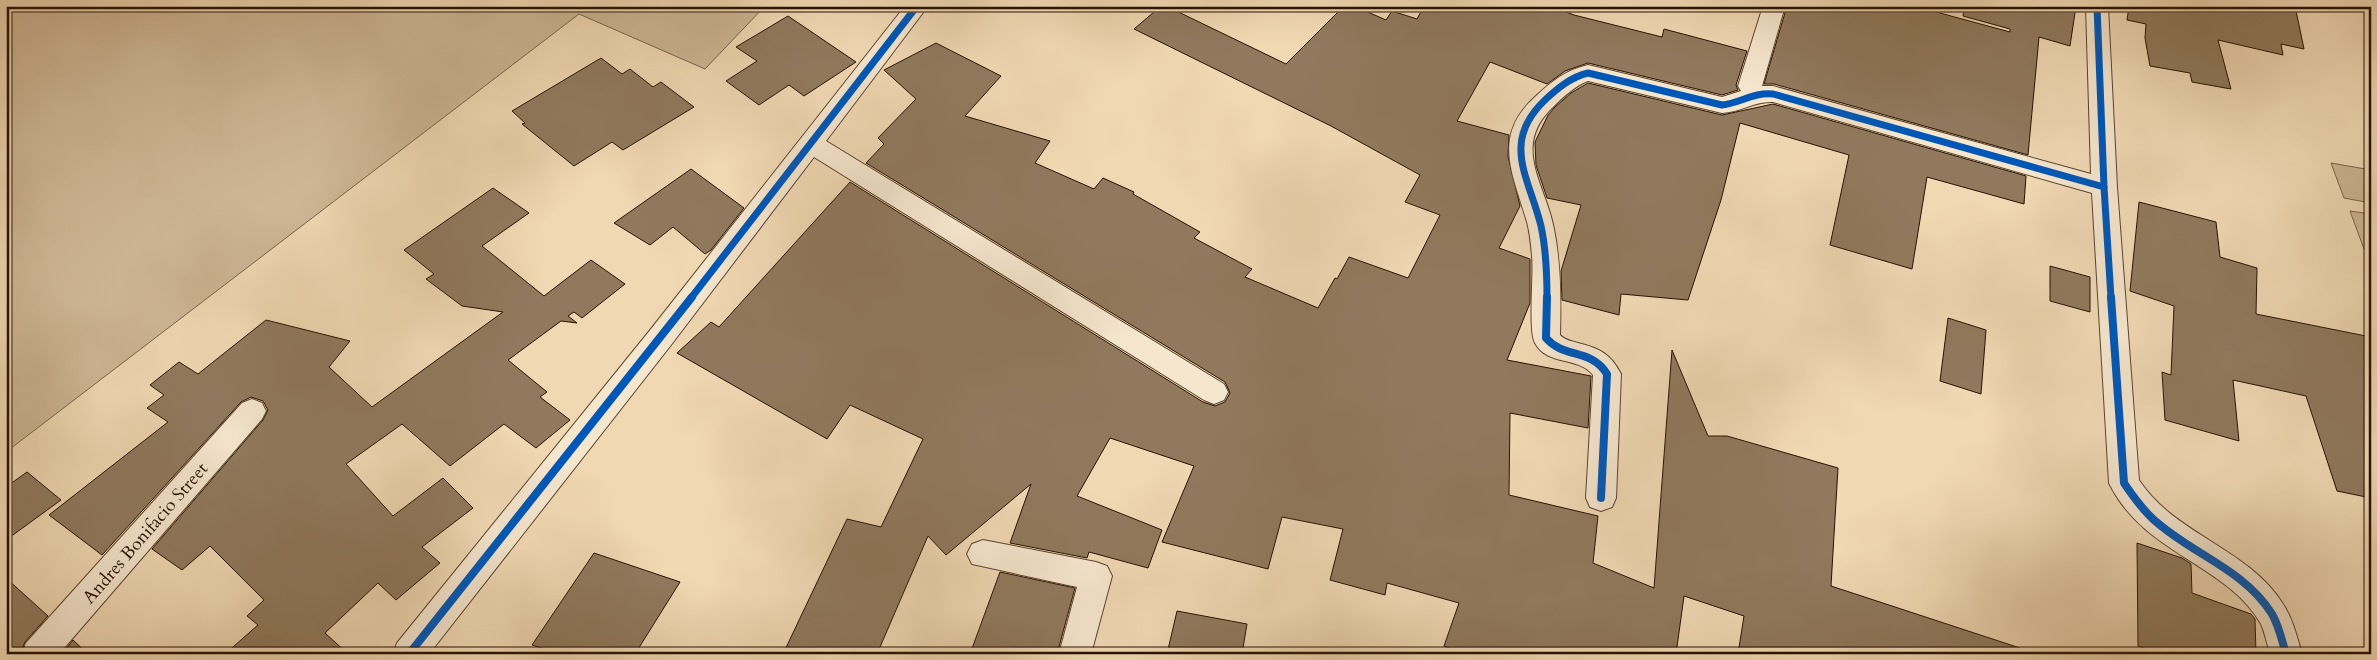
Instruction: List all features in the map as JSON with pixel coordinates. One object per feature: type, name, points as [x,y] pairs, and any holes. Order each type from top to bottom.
[{"type":"street","points":[[409,654],[661,337],[917,6]]},
{"type":"street","points":[[1754,93],[1750,86],[1774,6]]},
{"type":"street","points":[[2097,6],[2104,187],[2124,483],[2130,494],[2151,517],[2251,588],[2272,614],[2286,654]]},
{"type":"street","points":[[1601,498],[1607,374],[1603,365],[1596,358],[1555,347],[1546,338],[1548,270],[1542,229],[1521,171],[1519,152],[1521,136],[1527,120],[1537,106],[1567,82],[1582,74],[1594,73],[1722,105],[1734,103],[1754,93],[1773,94],[2104,187]]},
{"type":"street","points":[[810,142],[1214,392]]},
{"type":"street","name":"Andres Bonifacio Street","points":[[38,654],[252,411]]},
{"type":"street","points":[[983,554],[1096,576],[1075,654]]},
{"type":"shaded area","points":[[6,6],[765,6],[705,69],[579,14],[6,452]]},
{"type":"shaded area","points":[[2331,163],[2371,170],[2371,203],[2344,198]]},
{"type":"shaded area","points":[[2350,211],[2371,214],[2371,250],[2364,249]]},
{"type":"building","points":[[1161,6],[1166,6],[1286,64],[1344,6],[1354,6],[1386,20],[1392,11],[1417,19],[1424,6],[1551,6],[1574,15],[1662,37],[1664,29],[1747,51],[1736,85],[1738,90],[1722,95],[1588,63],[1565,71],[1547,84],[1490,62],[1457,121],[1509,135],[1508,156],[1520,206],[1499,248],[1530,259],[1530,303],[1507,360],[1591,376],[1588,428],[1510,413],[1509,495],[1598,516],[1593,563],[1654,588],[1672,350],[1708,436],[1727,436],[1838,468],[1831,586],[2020,648],[2019,654],[1738,654],[1744,616],[1684,596],[1676,654],[1465,654],[1444,646],[1459,603],[1387,583],[1385,595],[1330,580],[1343,529],[1282,517],[1268,569],[1162,542],[1194,466],[1110,438],[1077,496],[1162,530],[1148,568],[1089,552],[1087,558],[1010,543],[1031,484],[946,555],[928,536],[877,654],[783,654],[847,519],[881,527],[923,439],[850,405],[827,439],[677,353],[711,322],[719,327],[850,182],[1203,402],[1215,406],[1225,402],[1230,393],[1225,382],[866,163],[884,144],[878,138],[916,99],[884,70],[936,43],[1001,76],[965,116],[1050,141],[1035,163],[1094,189],[1103,178],[1134,192],[1133,194],[1200,232],[1194,238],[1252,269],[1245,277],[1318,308],[1349,257],[1408,278],[1440,215],[1405,202],[1420,175],[1331,126],[1134,29]]},
{"type":"building","points":[[1787,6],[1914,6],[2010,32],[2010,29],[1963,16],[1964,6],[2076,6],[2070,46],[2039,37],[2028,155],[1774,84],[1764,84]]},
{"type":"building","points":[[2129,6],[2295,6],[2304,49],[2281,44],[2283,55],[2218,40],[2231,89],[2192,82],[2190,73],[2150,66],[2145,38],[2146,24],[2127,20]]},
{"type":"building","points":[[788,16],[856,62],[804,96],[789,85],[759,105],[726,81],[757,61],[736,47]]},
{"type":"building","points":[[601,58],[622,74],[630,69],[653,87],[661,82],[694,107],[623,150],[612,142],[574,166],[522,124],[525,123],[512,111]]},
{"type":"building","points":[[1588,83],[1722,115],[1773,104],[2026,176],[2024,204],[1927,177],[1912,269],[1830,245],[1849,155],[1740,123],[1721,200],[1688,300],[1621,294],[1619,315],[1562,300],[1561,271],[1581,205],[1547,198],[1536,165],[1535,142],[1548,115],[1555,107],[1571,93]]},
{"type":"building","points":[[691,169],[744,208],[711,250],[705,254],[673,227],[650,245],[614,223]]},
{"type":"building","points":[[493,188],[529,213],[482,246],[544,296],[591,260],[625,284],[582,318],[574,312],[568,316],[577,323],[561,321],[508,360],[547,392],[540,397],[570,420],[536,448],[504,424],[450,466],[402,424],[346,464],[393,516],[443,478],[473,508],[422,547],[440,563],[396,600],[378,583],[325,633],[348,654],[225,654],[258,625],[247,616],[264,600],[210,546],[182,570],[152,549],[263,420],[268,410],[263,401],[251,397],[241,402],[102,555],[49,515],[168,422],[147,408],[164,395],[150,385],[179,362],[198,374],[266,320],[350,341],[329,367],[372,407],[503,312],[462,306],[426,279],[434,274],[404,250]]},
{"type":"building","points":[[2139,202],[2216,222],[2220,257],[2257,268],[2256,314],[2371,337],[2371,498],[2337,491],[2306,396],[2233,380],[2239,441],[2165,420],[2162,372],[2171,375],[2174,306],[2130,291]]},
{"type":"building","points":[[2050,266],[2090,277],[2090,312],[2050,301]]},
{"type":"building","points":[[1948,318],[1986,330],[1981,394],[1940,381]]},
{"type":"building","points":[[27,472],[61,500],[6,540],[6,487]]},
{"type":"building","points":[[2137,543],[2182,558],[2191,564],[2192,593],[2251,614],[2255,619],[2256,654],[2159,654],[2138,646]]},
{"type":"building","points":[[594,553],[680,582],[635,654],[559,654],[532,645]]},
{"type":"building","points":[[1000,572],[1075,588],[1057,654],[970,654]]},
{"type":"building","points":[[6,578],[48,616],[25,642],[20,654],[6,654]]},
{"type":"building","points":[[1177,611],[1247,624],[1242,654],[1167,654]]},
{"type":"building","points":[[73,640],[88,654],[62,654]]},
{"type":"cycle path","points":[[409,654],[661,337],[917,6]]},
{"type":"cycle path","points":[[2097,6],[2104,187],[2124,483],[2137,503],[2154,520],[2239,578],[2257,594],[2272,614],[2286,654]]},
{"type":"cycle path","points":[[1601,498],[1607,374],[1594,359],[1559,349],[1546,338],[1547,285],[1544,245],[1541,225],[1527,187],[1521,158],[1520,144],[1528,119],[1551,95],[1571,80],[1588,73],[1594,73],[1722,105],[1735,103],[1757,94],[1773,94],[2104,187]]}]
